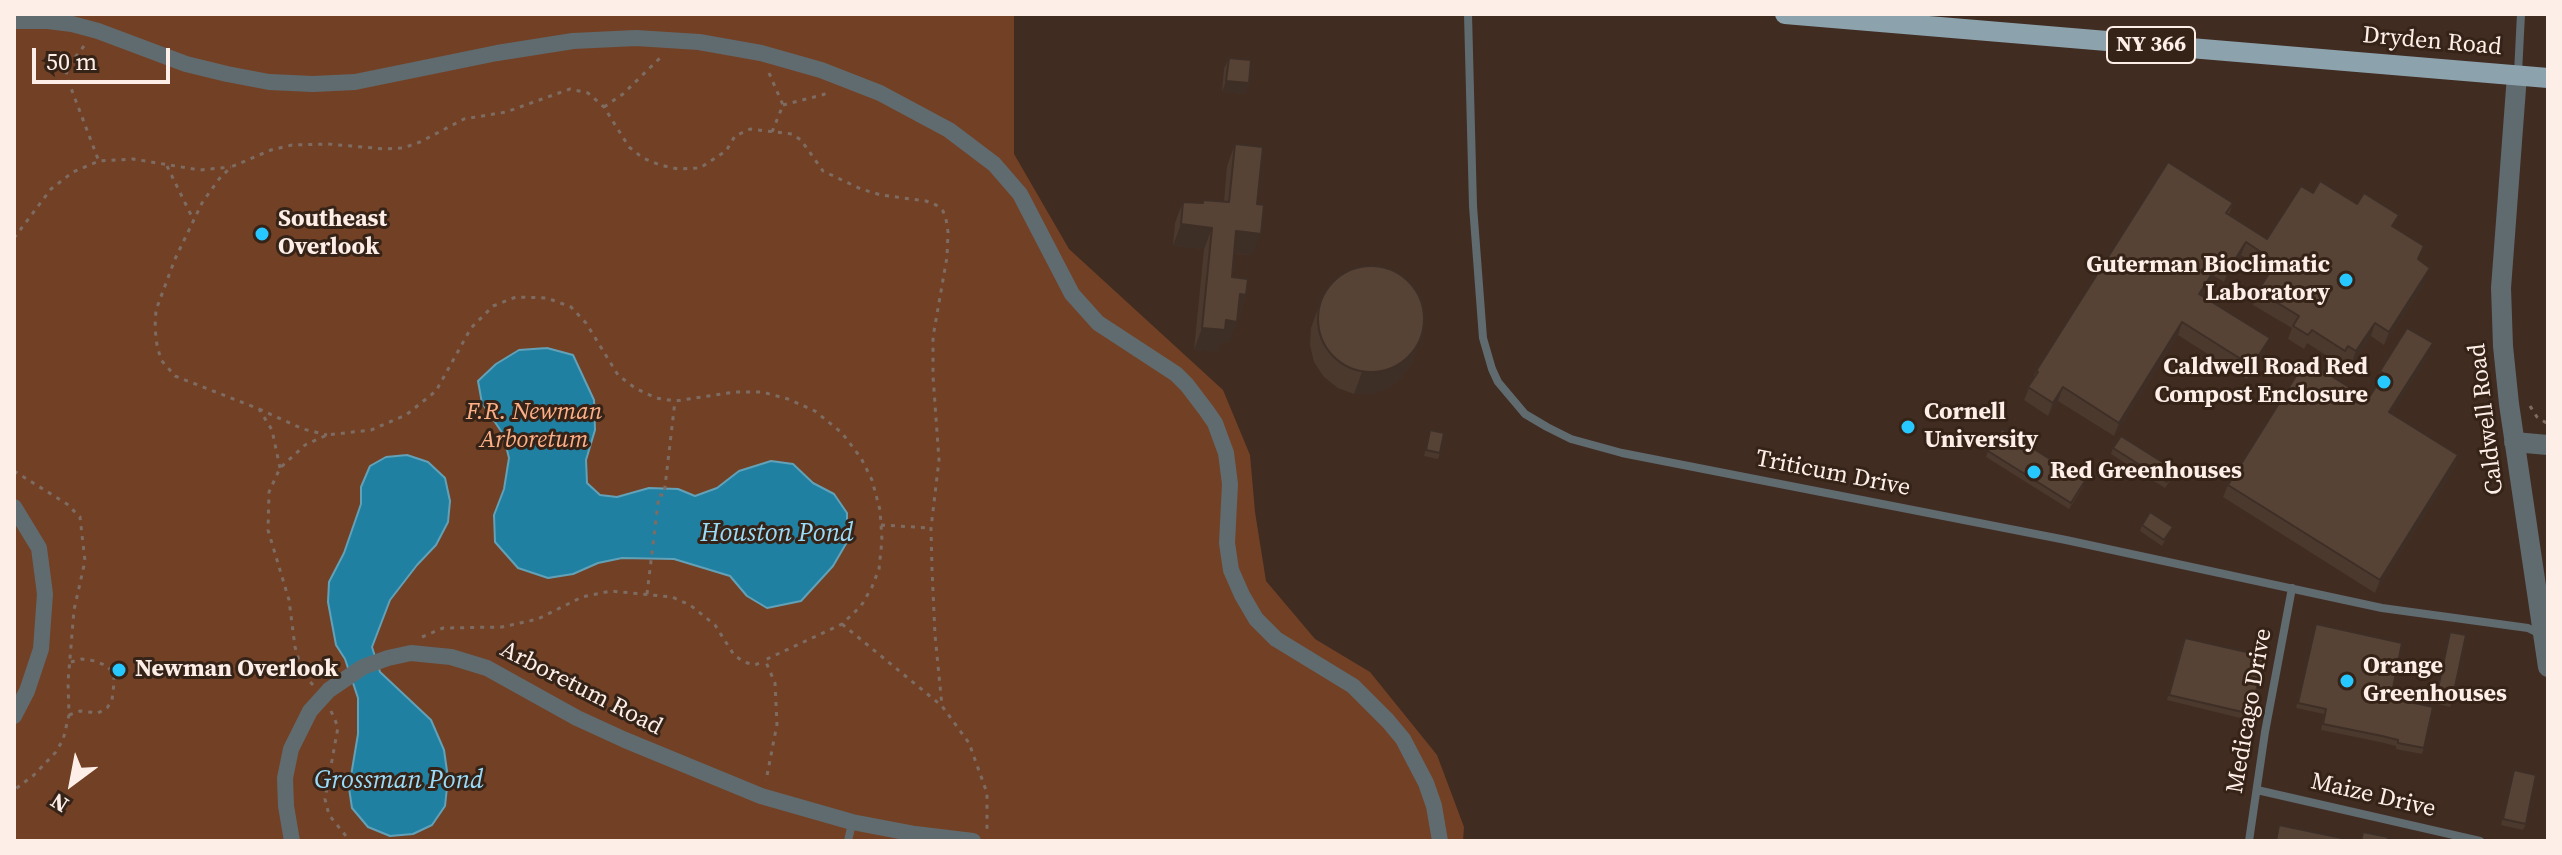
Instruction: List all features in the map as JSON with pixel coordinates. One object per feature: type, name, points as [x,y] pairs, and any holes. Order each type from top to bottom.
[{"type":"main road","name":"Dryden Road","points":[[1785,14],[1907,19],[2548,78]]},
{"type":"street","points":[[14,21],[48,21],[96,30],[186,64],[269,82],[313,84],[355,82],[573,41],[636,38],[699,42],[774,56],[840,77],[880,93],[949,130],[994,164],[1020,194],[1072,294],[1098,323],[1163,365],[1187,385],[1215,423],[1226,453],[1230,484],[1227,543],[1231,570],[1242,595],[1256,619],[1276,639],[1353,686],[1403,739],[1426,783],[1440,841]]},
{"type":"street","name":"Caldwell Road","points":[[2517,75],[2501,288],[2514,442],[2546,637],[2548,667]]},
{"type":"street","points":[[2514,442],[2548,445]]},
{"type":"street","points":[[14,507],[39,548],[45,594],[41,649],[27,691],[14,716]]},
{"type":"street","name":"Arboretum Road","points":[[292,841],[285,792],[291,749],[310,711],[339,682],[363,667],[411,653],[451,657],[487,668],[577,718],[761,796],[852,822],[973,841]]},
{"type":"lane","name":"Triticum Drive","points":[[1468,14],[1473,206],[1483,338],[1498,382],[1525,414],[1571,439],[1622,453],[2066,540],[2382,608],[2528,628],[2546,637]]},
{"type":"lane","points":[[2517,75],[2521,14]]},
{"type":"lane","name":"Medicago Drive","points":[[2249,841],[2265,732],[2292,588]]},
{"type":"lane","name":"Maize Drive","points":[[2257,790],[2480,841]]},
{"type":"lane","points":[[848,841],[852,822]]},
{"type":"path","points":[[96,30],[77,53],[66,75],[99,161]]},
{"type":"path","points":[[604,107],[623,94],[666,52],[668,41]]},
{"type":"path","points":[[772,132],[783,105],[768,72],[774,56]]},
{"type":"path","points":[[783,105],[822,95],[836,88],[840,77]]},
{"type":"path","points":[[14,238],[51,189],[73,172],[99,161],[133,159],[200,170],[231,167],[271,150],[292,145],[403,148],[464,119],[506,112],[570,89],[588,93],[604,107],[629,147],[643,158],[660,165],[678,169],[700,168],[726,151],[735,136],[750,129],[792,134],[801,140],[823,171],[861,189],[936,205],[943,211],[948,232],[947,257],[933,337],[939,460],[931,528],[935,635],[942,706]]},
{"type":"path","points":[[167,166],[193,219]]},
{"type":"path","points":[[231,167],[209,192],[193,219],[163,289],[156,310],[155,328],[161,360],[184,382],[259,409],[303,429],[327,435]]},
{"type":"path","points":[[350,841],[329,815],[325,799],[338,727],[323,697],[303,674],[295,647],[289,600],[268,530],[269,492],[280,468],[305,445],[327,435],[371,430],[406,415],[436,391],[471,328],[493,306],[516,297],[547,298],[571,307],[586,323],[618,375],[656,398],[675,401],[735,392],[762,392],[815,411],[842,433],[861,458],[872,480],[882,540],[879,569],[861,606],[842,624],[755,665],[734,655],[715,625],[690,605],[672,597],[611,591],[582,597],[538,619],[502,627],[443,628],[420,638],[411,653]]},
{"type":"path","points":[[647,594],[659,495],[664,495],[675,401]]},
{"type":"path","points":[[2530,406],[2537,417],[2548,424]]},
{"type":"path","points":[[259,409],[272,430],[280,468]]},
{"type":"path","points":[[14,471],[67,504],[80,517],[85,561],[74,610],[68,682],[69,715],[63,740],[34,775],[14,790]]},
{"type":"path","points":[[881,525],[931,528]]},
{"type":"path","points":[[842,624],[942,706],[969,743],[987,793],[988,841]]},
{"type":"path","points":[[69,715],[80,711],[98,713],[107,708],[112,700],[114,683],[114,674],[107,666],[82,659],[71,662]]},
{"type":"path","points":[[761,796],[771,767],[777,724],[775,683],[765,660]]},
{"type":"green space","name":"F.R. Newman Arboretum","points":[[14,14],[1014,14],[1014,154],[1069,249],[1223,390],[1250,455],[1266,581],[1315,639],[1370,672],[1437,755],[1464,827],[1463,841],[14,841]]},
{"type":"water","name":"Houston Pond","points":[[547,348],[573,355],[594,400],[595,430],[586,460],[587,483],[600,495],[617,497],[649,488],[678,489],[695,496],[717,488],[739,471],[771,461],[793,464],[813,483],[834,494],[847,513],[847,542],[833,566],[801,601],[767,608],[747,596],[730,576],[674,559],[622,558],[598,563],[573,574],[548,578],[518,568],[495,542],[494,515],[504,489],[509,458],[503,434],[482,403],[478,381],[496,364],[519,350]]},
{"type":"water","name":"Grossman Pond","points":[[407,455],[428,462],[445,478],[450,501],[448,522],[436,545],[390,600],[372,647],[380,672],[431,720],[444,750],[448,778],[445,806],[432,825],[413,834],[390,836],[368,827],[352,808],[349,788],[358,734],[358,698],[345,659],[336,645],[328,602],[329,582],[344,553],[361,504],[361,487],[370,466],[386,457]]},
{"type":"building","points":[[1229,58],[1251,60],[1249,83],[1226,81]]},
{"type":"building","points":[[1235,144],[1263,147],[1257,204],[1264,205],[1261,234],[1236,231],[1232,277],[1248,279],[1246,295],[1240,294],[1237,322],[1226,320],[1225,330],[1202,328],[1212,228],[1181,224],[1183,202],[1229,202]]},
{"type":"building","points":[[2168,162],[2233,203],[2226,213],[2267,239],[2301,186],[2313,193],[2320,181],[2357,204],[2364,193],[2399,215],[2392,226],[2424,246],[2418,259],[2430,268],[2389,332],[2375,323],[2356,351],[2348,346],[2345,351],[2312,330],[2308,335],[2293,326],[2299,316],[2258,291],[2276,262],[2246,242],[2229,269],[2219,263],[2199,294],[2270,338],[2252,366],[2182,322],[2119,423],[2063,387],[2053,403],[2028,387]]},
{"type":"building","points":[[1371,266],[1391,270],[1408,282],[1420,299],[1424,319],[1420,339],[1408,356],[1391,368],[1371,372],[1351,368],[1334,356],[1322,339],[1318,319],[1322,299],[1334,282],[1351,270]]},
{"type":"building","points":[[2407,328],[2433,343],[2389,412],[2458,455],[2380,580],[2228,485],[2306,360],[2368,399],[2384,374],[2380,371]]},
{"type":"building","name":"Red Greenhouses","points":[[2002,429],[2085,481],[2071,503],[1988,451]]},
{"type":"building","points":[[1430,430],[1444,433],[1440,453],[1426,450]]},
{"type":"building","points":[[2121,436],[2175,470],[2167,482],[2113,448]]},
{"type":"building","points":[[2150,512],[2173,527],[2164,540],[2142,525]]},
{"type":"building","points":[[2316,624],[2402,643],[2391,698],[2433,707],[2424,748],[2323,724],[2326,709],[2298,703]]},
{"type":"building","name":"Orange Greenhouses","points":[[2450,632],[2466,635],[2452,701],[2436,698]]},
{"type":"building","points":[[2185,638],[2264,656],[2251,714],[2169,695]]},
{"type":"building","name":"Orange Greenhouses","points":[[2514,770],[2536,775],[2526,824],[2503,819]]},
{"type":"building","points":[[2279,825],[2356,841],[2276,841]]},
{"type":"building","points":[[2363,832],[2388,837],[2387,841],[2361,841]]},
{"type":"place","name":"Southeast Overlook","points":[[262,234]]},
{"type":"place","name":"Guterman Bioclimatic Laboratory","points":[[2346,280]]},
{"type":"place","name":"Caldwell Road Red Compost Enclosure","points":[[2384,382]]},
{"type":"place","name":"Cornell University","points":[[1908,427]]},
{"type":"place","name":"Red Greenhouses","points":[[2034,472]]},
{"type":"place","name":"Newman Overlook","points":[[119,670]]},
{"type":"place","name":"Orange Greenhouses","points":[[2347,681]]}]
